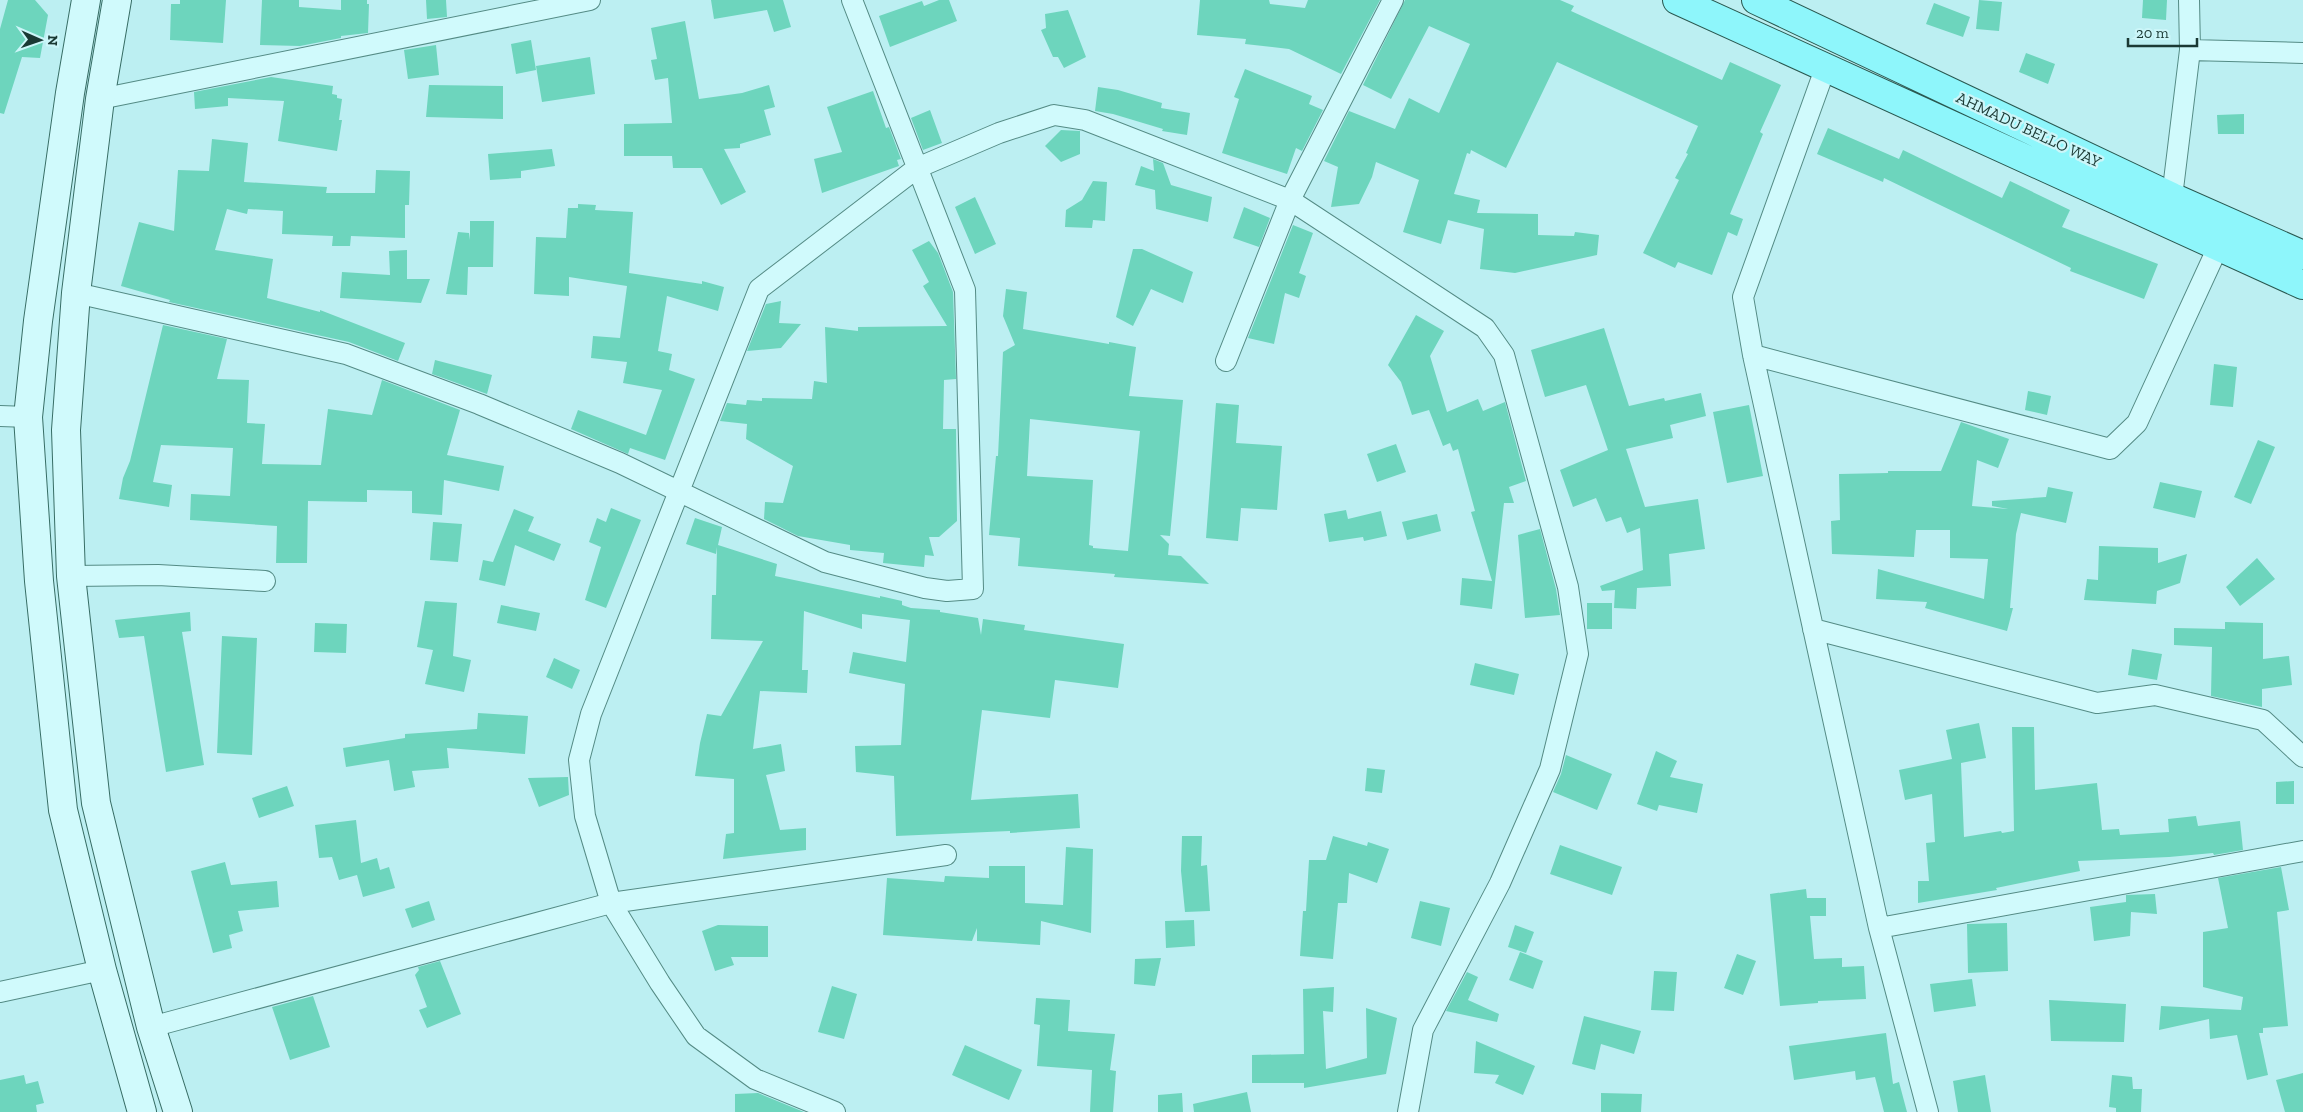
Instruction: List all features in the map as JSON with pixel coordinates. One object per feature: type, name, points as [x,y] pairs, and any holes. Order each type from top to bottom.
[{"type":"main road","points":[[86,0],[70,93],[38,321],[28,417],[39,581],[63,810],[102,970],[142,1112]]},
{"type":"main road","points":[[116,0],[100,99],[76,293],[66,430],[71,576],[96,803],[152,1027],[178,1112]]},
{"type":"main road","points":[[1677,0],[2303,285]]},
{"type":"main road","name":"AHMADU BELLO WAY","points":[[1756,0],[2172,197],[2303,256]]},
{"type":"street","points":[[100,99],[590,0]]},
{"type":"street","points":[[76,293],[346,354],[479,404],[620,463],[825,562],[925,588],[947,591],[973,589],[965,290],[852,0]]},
{"type":"street","points":[[1226,361],[1290,200],[1394,0]]},
{"type":"street","points":[[2172,197],[2190,50],[2189,0]]},
{"type":"street","points":[[2190,50],[2303,53]]},
{"type":"street","points":[[1826,69],[1743,297],[1752,355],[1880,928],[1928,1112]]},
{"type":"street","points":[[835,1112],[755,1079],[696,1036],[660,983],[611,903],[585,816],[579,760],[591,714],[759,289],[916,168],[999,133],[1054,115],[1085,120],[1290,200],[1484,328],[1504,355],[1568,587],[1578,654],[1550,769],[1500,883],[1423,1030],[1408,1112]]},
{"type":"street","points":[[1752,355],[2110,449],[2137,423],[2218,247]]},
{"type":"street","points":[[0,416],[28,417]]},
{"type":"street","points":[[71,576],[158,575],[265,581]]},
{"type":"street","points":[[1813,629],[2097,703],[2155,695],[2264,720],[2303,757]]},
{"type":"street","points":[[1880,928],[2303,851]]},
{"type":"street","points":[[152,1027],[611,903],[946,855]]},
{"type":"street","points":[[0,992],[102,970]]},
{"type":"building","points":[[8,0],[35,0],[48,15],[40,58],[22,57],[4,114],[0,113],[0,29]]},
{"type":"building","points":[[180,0],[226,0],[223,43],[170,40],[171,4],[180,4]]},
{"type":"building","points":[[262,0],[299,0],[299,7],[341,10],[341,0],[367,0],[367,4],[369,4],[368,33],[341,36],[341,38],[300,46],[260,45]]},
{"type":"building","points":[[426,0],[446,0],[447,17],[427,19]]},
{"type":"building","points":[[711,0],[783,0],[791,27],[774,32],[767,10],[714,19]]},
{"type":"building","points":[[939,0],[949,0],[957,21],[890,47],[879,16],[922,1],[924,6]]},
{"type":"building","points":[[1200,0],[1269,0],[1270,4],[1305,8],[1308,0],[1380,0],[1341,74],[1289,49],[1245,44],[1246,39],[1197,35]]},
{"type":"building","points":[[1405,0],[1560,0],[1574,6],[1571,11],[1722,80],[1730,62],[1781,85],[1760,132],[1763,134],[1730,214],[1743,219],[1737,236],[1728,232],[1712,275],[1678,262],[1675,268],[1643,253],[1679,180],[1675,178],[1688,154],[1686,153],[1698,126],[1557,62],[1506,168],[1471,150],[1470,154],[1467,153],[1454,194],[1480,200],[1477,213],[1538,214],[1538,235],[1574,236],[1575,232],[1599,235],[1597,255],[1515,273],[1480,269],[1484,229],[1448,220],[1441,244],[1403,232],[1419,180],[1376,162],[1372,177],[1359,204],[1331,207],[1338,167],[1324,161],[1349,111],[1395,129],[1409,98],[1439,113],[1470,44],[1429,26],[1391,99],[1363,85]]},
{"type":"building","points":[[1979,0],[2002,2],[1999,31],[1976,29]]},
{"type":"building","points":[[2143,0],[2167,0],[2166,20],[2142,18]]},
{"type":"building","points":[[1934,3],[1970,17],[1963,37],[1926,24]]},
{"type":"building","points":[[1068,10],[1086,57],[1064,68],[1058,57],[1053,57],[1041,30],[1046,28],[1045,14]]},
{"type":"building","points":[[685,21],[699,99],[742,93],[769,85],[775,107],[764,110],[771,135],[740,144],[740,148],[724,149],[746,192],[721,205],[702,168],[673,168],[672,156],[624,156],[624,124],[672,123],[668,78],[655,80],[651,60],[657,59],[651,28]]},
{"type":"building","points":[[531,40],[536,70],[516,74],[511,44]]},
{"type":"building","points":[[436,45],[439,75],[408,79],[404,50]]},
{"type":"building","points":[[2026,53],[2055,64],[2048,84],[2019,72]]},
{"type":"building","points":[[590,57],[595,94],[542,102],[536,66]]},
{"type":"building","points":[[1245,69],[1312,96],[1309,104],[1323,110],[1302,151],[1296,148],[1287,174],[1222,153],[1239,99],[1234,97]]},
{"type":"building","points":[[271,77],[333,86],[332,94],[342,99],[339,120],[342,120],[337,151],[278,141],[284,101],[228,98],[228,106],[195,109],[194,92]]},
{"type":"building","points":[[429,85],[503,86],[503,119],[426,117]]},
{"type":"building","points":[[1098,87],[1118,90],[1162,103],[1161,108],[1190,113],[1187,135],[1162,131],[1163,129],[1113,114],[1095,111]]},
{"type":"building","points":[[873,91],[886,128],[889,127],[901,159],[897,160],[899,166],[822,193],[814,159],[842,152],[827,107]]},
{"type":"building","points":[[930,110],[942,143],[923,150],[911,118]]},
{"type":"building","points":[[2244,114],[2244,134],[2218,134],[2217,115]]},
{"type":"building","points":[[1828,128],[1899,159],[1903,150],[2002,198],[2010,181],[2070,210],[2062,227],[2158,264],[2144,299],[2070,271],[2071,268],[1884,178],[1883,182],[1817,154]]},
{"type":"building","points":[[1061,130],[1080,131],[1080,154],[1061,162],[1045,146]]},
{"type":"building","points":[[212,139],[248,143],[244,182],[327,187],[326,193],[375,193],[376,170],[410,171],[409,205],[405,205],[405,238],[351,236],[350,246],[332,246],[333,236],[282,234],[283,211],[248,209],[247,214],[227,209],[215,250],[273,259],[267,298],[320,312],[320,310],[405,343],[398,361],[349,342],[169,302],[170,300],[121,286],[139,222],[174,231],[178,170],[209,171]]},
{"type":"building","points":[[552,149],[555,166],[521,171],[521,178],[490,180],[488,154]]},
{"type":"building","points":[[1153,159],[1163,163],[1171,185],[1212,197],[1208,222],[1156,209],[1155,190],[1135,185],[1141,166],[1154,171]]},
{"type":"building","points":[[1093,181],[1107,182],[1105,221],[1093,220],[1092,228],[1065,227],[1066,210],[1082,200]]},
{"type":"building","points":[[975,197],[996,244],[975,254],[955,207]]},
{"type":"building","points":[[578,204],[596,205],[595,210],[633,212],[629,273],[702,284],[702,281],[724,287],[718,311],[667,296],[658,351],[672,354],[669,370],[695,379],[665,460],[630,448],[628,454],[571,429],[578,410],[646,435],[662,390],[623,383],[627,362],[591,358],[593,336],[620,338],[627,286],[569,277],[569,296],[534,294],[536,237],[566,238],[568,208],[578,208]]},
{"type":"building","points":[[1244,207],[1270,218],[1259,247],[1233,238]]},
{"type":"building","points":[[470,221],[494,221],[493,267],[468,267],[467,295],[446,294],[458,232],[469,233],[470,240]]},
{"type":"building","points":[[1293,225],[1313,233],[1299,273],[1306,276],[1299,298],[1285,293],[1274,344],[1248,338]]},
{"type":"building","points":[[929,241],[938,253],[953,292],[956,379],[944,380],[943,429],[956,429],[957,521],[939,537],[929,537],[934,556],[925,555],[924,567],[883,563],[884,553],[850,550],[850,545],[798,536],[764,519],[765,502],[783,503],[793,466],[746,439],[747,424],[720,421],[727,403],[746,405],[747,400],[762,401],[762,398],[812,399],[814,381],[827,383],[825,327],[858,331],[858,327],[947,326],[923,286],[929,282],[912,250]]},
{"type":"building","points":[[1133,249],[1142,249],[1193,272],[1183,303],[1151,289],[1133,326],[1116,317]]},
{"type":"building","points":[[407,250],[407,279],[430,279],[421,303],[340,298],[342,272],[390,275],[389,251]]},
{"type":"building","points":[[1006,289],[1027,292],[1023,329],[1136,347],[1129,396],[1183,400],[1170,536],[1160,535],[1169,544],[1168,555],[1181,556],[1209,584],[1114,577],[1115,574],[1018,566],[1020,538],[989,535],[996,456],[998,456],[1003,352],[1015,345],[1003,316]],"holes":[[[1030,419],[1140,431],[1128,551],[1093,548],[1093,546],[1089,545],[1093,480],[1027,476]]]},
{"type":"building","points":[[781,301],[779,323],[801,324],[781,348],[747,351],[766,304]]},
{"type":"building","points":[[1416,315],[1444,331],[1430,356],[1447,412],[1478,399],[1483,411],[1505,402],[1526,481],[1509,487],[1514,503],[1504,503],[1492,609],[1460,605],[1462,578],[1492,581],[1471,512],[1475,511],[1458,449],[1453,451],[1450,443],[1443,446],[1429,410],[1412,415],[1401,382],[1388,365]]},
{"type":"building","points":[[163,325],[227,339],[217,379],[249,380],[247,423],[265,424],[262,464],[321,465],[328,409],[372,415],[382,380],[460,410],[447,455],[504,466],[499,491],[444,480],[442,515],[412,513],[412,491],[367,490],[367,502],[308,501],[307,563],[276,563],[277,526],[190,520],[191,494],[230,496],[233,448],[161,445],[153,482],[172,485],[169,507],[119,499]]},
{"type":"building","points":[[1604,328],[1629,406],[1664,398],[1665,401],[1701,393],[1706,416],[1670,425],[1673,438],[1626,449],[1645,507],[1698,499],[1705,549],[1669,554],[1671,586],[1637,588],[1636,609],[1614,608],[1615,590],[1602,591],[1600,586],[1643,570],[1640,528],[1627,533],[1621,517],[1606,522],[1596,498],[1573,507],[1560,470],[1608,450],[1586,385],[1545,397],[1531,350]]},
{"type":"building","points":[[435,360],[492,375],[487,394],[432,374]]},
{"type":"building","points":[[2214,364],[2237,367],[2233,407],[2210,405]]},
{"type":"building","points":[[2028,391],[2051,396],[2047,415],[2025,410]]},
{"type":"building","points":[[1216,403],[1239,405],[1236,443],[1282,446],[1277,510],[1241,508],[1238,541],[1206,538]]},
{"type":"building","points":[[1749,405],[1763,476],[1727,483],[1713,412]]},
{"type":"building","points":[[1961,422],[2009,439],[1998,468],[1977,460],[1972,506],[2008,509],[1992,506],[1992,501],[2046,497],[2048,487],[2073,492],[2066,523],[2021,513],[2016,534],[2010,608],[2013,608],[2007,631],[1925,608],[1927,602],[1876,599],[1878,569],[1984,599],[1988,559],[1950,558],[1950,530],[1916,530],[1914,557],[1832,554],[1831,521],[1840,520],[1839,474],[1888,473],[1888,471],[1941,471]]},
{"type":"building","points":[[2258,440],[2275,447],[2251,504],[2234,497]]},
{"type":"building","points":[[1396,444],[1406,472],[1377,482],[1367,454]]},
{"type":"building","points":[[2160,482],[2202,491],[2195,518],[2153,508]]},
{"type":"building","points":[[611,508],[641,520],[606,608],[585,600],[601,547],[589,542],[597,518],[606,522]]},
{"type":"building","points":[[514,509],[534,517],[528,531],[561,544],[554,561],[515,545],[505,586],[479,580],[483,560],[493,562]]},
{"type":"building","points":[[1346,510],[1348,519],[1381,511],[1387,536],[1364,541],[1363,537],[1329,542],[1324,514]]},
{"type":"building","points":[[1437,514],[1441,531],[1407,540],[1402,522]]},
{"type":"building","points":[[695,518],[722,527],[718,545],[777,564],[775,576],[902,601],[902,605],[911,608],[940,610],[940,612],[978,618],[981,635],[983,619],[1025,625],[1024,630],[1124,644],[1118,688],[1055,680],[1050,718],[982,710],[971,800],[1078,794],[1080,828],[1010,833],[1010,831],[896,836],[894,776],[856,772],[855,746],[901,745],[905,684],[849,673],[853,652],[906,662],[910,620],[862,614],[862,629],[804,611],[802,670],[808,670],[807,693],[760,691],[753,749],[781,744],[785,771],[766,775],[780,830],[806,828],[806,850],[723,859],[726,834],[734,833],[734,779],[695,776],[700,743],[707,714],[721,716],[763,641],[711,639],[712,595],[716,595],[717,547],[716,554],[686,544]]},
{"type":"building","points":[[433,522],[462,524],[458,562],[430,560]]},
{"type":"building","points":[[1540,529],[1556,589],[1560,615],[1525,618],[1518,535]]},
{"type":"building","points":[[2099,546],[2158,548],[2158,563],[2187,554],[2180,583],[2157,591],[2156,604],[2084,600],[2087,579],[2098,580]]},
{"type":"building","points":[[2257,558],[2275,579],[2240,606],[2226,587]]},
{"type":"building","points":[[425,601],[457,603],[453,656],[471,660],[464,692],[425,684],[433,650],[417,647]]},
{"type":"building","points":[[1587,603],[1612,603],[1612,629],[1587,629]]},
{"type":"building","points":[[501,605],[540,613],[536,631],[497,623]]},
{"type":"building","points":[[190,612],[191,631],[182,632],[204,765],[166,772],[144,636],[119,638],[115,620]]},
{"type":"building","points":[[2225,622],[2263,623],[2263,659],[2289,656],[2292,685],[2262,689],[2262,707],[2211,696],[2212,647],[2174,645],[2174,628],[2225,629]]},
{"type":"building","points":[[315,623],[347,624],[346,653],[314,652]]},
{"type":"building","points":[[222,636],[257,638],[252,755],[217,753]]},
{"type":"building","points":[[2132,649],[2162,654],[2157,680],[2128,675]]},
{"type":"building","points":[[554,658],[580,670],[572,689],[546,677]]},
{"type":"building","points":[[1475,663],[1519,674],[1514,695],[1470,685]]},
{"type":"building","points":[[478,713],[528,716],[525,754],[447,748],[449,768],[412,771],[415,787],[394,791],[389,760],[346,767],[343,748],[405,738],[405,734],[477,729]]},
{"type":"building","points":[[1979,723],[1986,758],[1961,763],[1964,837],[2001,831],[2002,833],[2014,831],[2012,727],[2034,727],[2035,790],[2097,783],[2102,830],[2119,829],[2120,835],[2169,832],[2168,819],[2196,816],[2198,826],[2240,821],[2243,850],[2214,855],[2213,853],[2078,861],[2080,871],[1996,888],[1997,890],[1918,903],[1918,881],[1929,881],[1926,843],[1935,842],[1932,794],[1905,800],[1899,770],[1952,759],[1946,730]]},
{"type":"building","points":[[1656,751],[1677,761],[1670,777],[1703,784],[1697,813],[1659,805],[1657,811],[1637,804]]},
{"type":"building","points":[[1566,755],[1612,774],[1597,810],[1553,792],[1561,774]]},
{"type":"building","points":[[1367,768],[1385,770],[1382,793],[1365,791]]},
{"type":"building","points":[[568,777],[569,795],[539,807],[528,778]]},
{"type":"building","points":[[2294,781],[2294,804],[2276,804],[2276,782]]},
{"type":"building","points":[[287,786],[294,806],[259,818],[252,798]]},
{"type":"building","points":[[356,820],[361,863],[377,858],[380,870],[389,867],[395,888],[363,897],[357,875],[339,880],[332,857],[319,858],[315,825]]},
{"type":"building","points":[[1182,836],[1202,836],[1201,866],[1207,865],[1210,911],[1185,912],[1181,871]]},
{"type":"building","points":[[1333,836],[1367,846],[1368,842],[1389,849],[1377,883],[1349,873],[1347,903],[1338,903],[1333,959],[1300,956],[1303,911],[1306,911],[1309,860],[1326,860]]},
{"type":"building","points":[[1560,845],[1622,867],[1612,895],[1550,874]]},
{"type":"building","points":[[1066,847],[1093,849],[1091,933],[1041,921],[1040,945],[977,941],[977,928],[972,941],[883,935],[887,878],[944,882],[945,876],[989,878],[989,866],[1025,866],[1025,903],[1063,905]]},
{"type":"building","points":[[225,862],[231,885],[277,881],[279,907],[238,911],[243,931],[229,935],[232,948],[213,953],[191,871]]},
{"type":"building","points":[[2281,867],[2289,910],[2277,912],[2288,1026],[2263,1028],[2263,1033],[2259,1033],[2268,1075],[2247,1080],[2237,1035],[2210,1039],[2209,1019],[2159,1030],[2161,1006],[2241,1010],[2243,997],[2203,987],[2203,932],[2228,928],[2218,878]]},
{"type":"building","points":[[1806,889],[1807,898],[1826,898],[1826,916],[1810,916],[1814,959],[1842,958],[1842,967],[1864,966],[1866,999],[1818,1001],[1818,1003],[1780,1006],[1770,894]]},
{"type":"building","points":[[2155,894],[2157,914],[2131,912],[2130,936],[2094,941],[2090,907],[2126,902],[2126,895]]},
{"type":"building","points":[[429,901],[435,920],[412,928],[405,909]]},
{"type":"building","points":[[1420,901],[1450,908],[1441,946],[1411,938]]},
{"type":"building","points":[[1194,920],[1195,946],[1166,948],[1165,921]]},
{"type":"building","points":[[2007,923],[2008,971],[1968,973],[1967,924]]},
{"type":"building","points":[[718,925],[768,926],[768,957],[731,957],[734,965],[715,971],[702,931]]},
{"type":"building","points":[[1515,925],[1534,932],[1526,953],[1508,947]]},
{"type":"building","points":[[1520,952],[1543,961],[1533,989],[1509,980]]},
{"type":"building","points":[[1737,954],[1756,961],[1743,995],[1724,988]]},
{"type":"building","points":[[1161,958],[1155,986],[1134,984],[1135,959]]},
{"type":"building","points":[[440,961],[461,1014],[427,1028],[419,1010],[427,1007],[415,975],[419,970],[418,967]]},
{"type":"building","points":[[1654,971],[1677,972],[1674,1011],[1651,1010]]},
{"type":"building","points":[[1467,972],[1478,977],[1468,1000],[1499,1014],[1497,1022],[1446,1011]]},
{"type":"building","points":[[1972,979],[1976,1006],[1934,1012],[1930,984]]},
{"type":"building","points":[[832,986],[857,994],[844,1039],[818,1032]]},
{"type":"building","points":[[1334,987],[1333,1012],[1323,1011],[1326,1069],[1367,1058],[1366,1008],[1397,1018],[1386,1074],[1304,1088],[1304,1083],[1252,1083],[1252,1055],[1304,1054],[1303,989]]},
{"type":"building","points":[[313,996],[330,1047],[290,1060],[272,1007]]},
{"type":"building","points":[[1036,998],[1070,1000],[1068,1031],[1115,1034],[1110,1070],[1116,1071],[1113,1112],[1090,1112],[1092,1070],[1037,1066],[1040,1025],[1034,1024]]},
{"type":"building","points":[[2049,1000],[2126,1004],[2124,1042],[2051,1041]]},
{"type":"building","points":[[1584,1016],[1641,1031],[1634,1054],[1601,1044],[1595,1070],[1572,1064]]},
{"type":"building","points":[[1886,1033],[1893,1084],[1899,1082],[1907,1112],[1884,1112],[1875,1077],[1856,1080],[1855,1071],[1794,1080],[1789,1046]]},
{"type":"building","points":[[1476,1041],[1535,1066],[1523,1095],[1495,1083],[1499,1075],[1474,1073]]},
{"type":"building","points":[[965,1045],[1022,1070],[1009,1100],[952,1075]]},
{"type":"building","points":[[2303,1073],[2303,1112],[2285,1112],[2276,1080]]},
{"type":"building","points":[[24,1075],[26,1084],[38,1081],[44,1103],[36,1105],[37,1112],[0,1112],[0,1080]]},
{"type":"building","points":[[1985,1075],[1991,1112],[1958,1112],[1953,1081]]},
{"type":"building","points":[[2112,1075],[2132,1077],[2133,1089],[2142,1089],[2141,1112],[2116,1112],[2116,1108],[2109,1107]]},
{"type":"building","points":[[1247,1092],[1251,1112],[1194,1112],[1193,1104]]},
{"type":"building","points":[[758,1093],[804,1112],[735,1112],[735,1094]]},
{"type":"building","points":[[1182,1093],[1183,1112],[1158,1112],[1158,1095]]},
{"type":"building","points":[[1601,1093],[1642,1094],[1641,1112],[1601,1112]]}]
